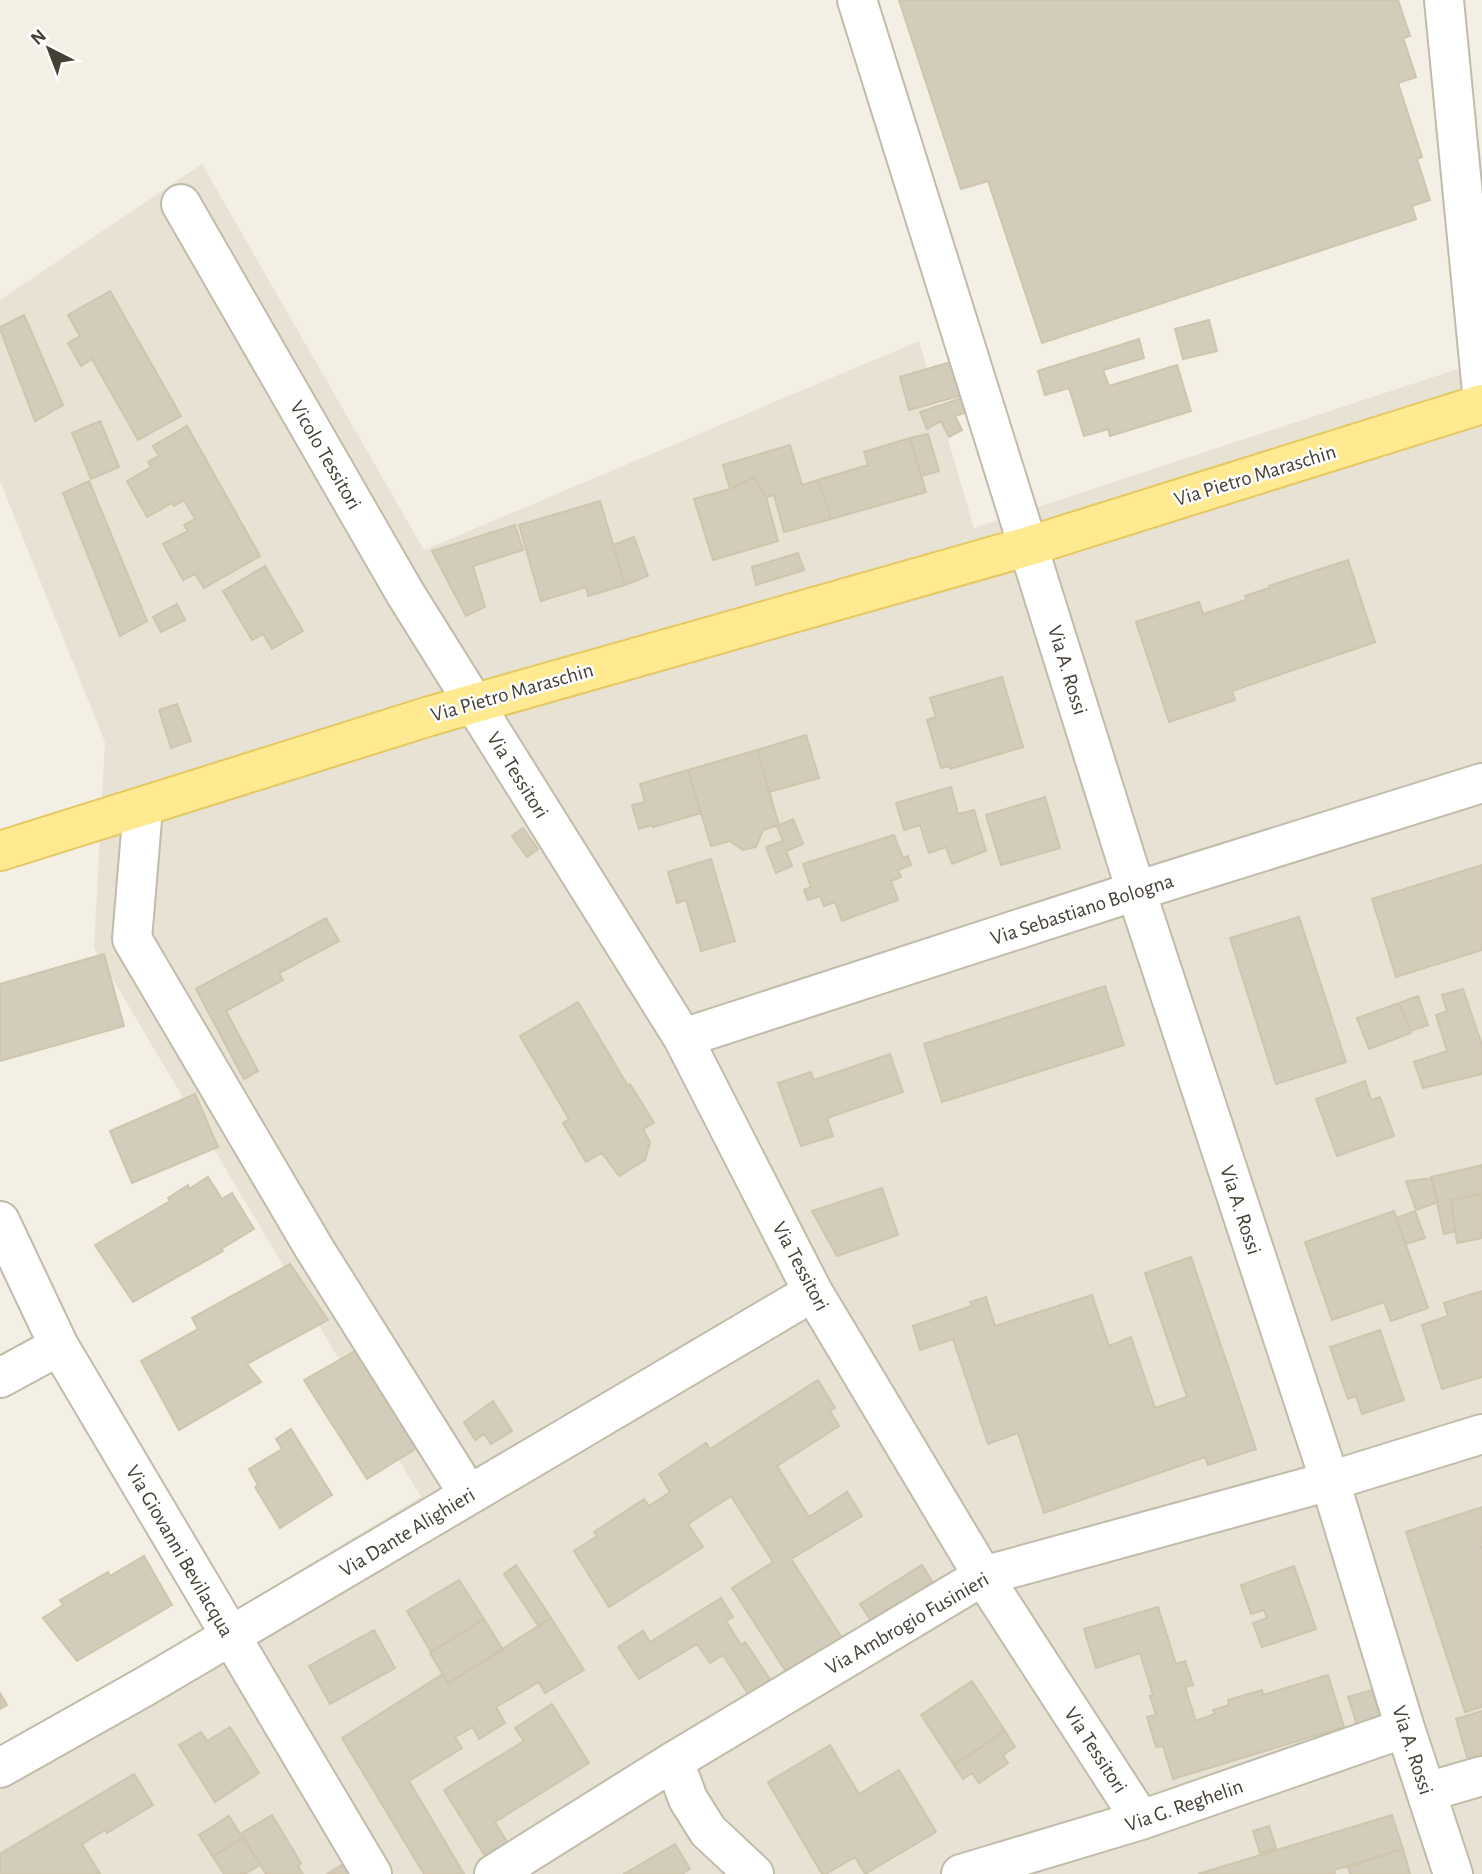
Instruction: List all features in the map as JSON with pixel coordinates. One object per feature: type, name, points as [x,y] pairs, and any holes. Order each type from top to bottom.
[{"type":"main road","name":"Via Pietro Maraschin","points":[[0,851],[474,704],[1029,546],[1482,404]]},
{"type":"street","points":[[857,0],[1029,546]]},
{"type":"street","points":[[1444,0],[1472,184],[1482,392]]},
{"type":"street","name":"Vicolo Tessitori","points":[[181,204],[405,593],[474,704]]},
{"type":"street","name":"Via A. Rossi","points":[[1029,546],[1136,891],[1330,1481],[1405,1728],[1453,1874]]},
{"type":"street","name":"Via Tessitori","points":[[474,704],[682,1038],[813,1292],[983,1576],[1141,1820]]},
{"type":"street","name":"Via Sebastiano Bologna","points":[[682,1038],[1136,891],[1482,783]]},
{"type":"street","points":[[143,808],[132,939],[314,1248],[469,1495]]},
{"type":"street","name":"Via Giovanni Bevilacqua","points":[[0,1221],[59,1346],[372,1874]]},
{"type":"street","name":"Via Dante Alighieri","points":[[0,1768],[230,1637],[813,1292]]},
{"type":"street","points":[[0,1378],[59,1346]]},
{"type":"street","name":"Via Ambrogio Fusinieri","points":[[494,1874],[674,1761],[983,1576],[1330,1481],[1482,1434]]},
{"type":"street","name":"Via G. Reghelin","points":[[961,1874],[1141,1820],[1405,1728]]},
{"type":"street","points":[[674,1761],[688,1799],[708,1831],[754,1874]]},
{"type":"street","points":[[1427,1792],[1482,1776]]},
{"type":"shaded area","points":[[202,164],[424,550],[919,341],[974,528],[1482,361],[1482,1874],[0,1874],[0,1751],[421,1497],[94,948],[105,742],[0,481],[0,300]]},
{"type":"building","points":[[899,0],[1398,0],[1410,36],[1403,38],[1416,77],[1398,83],[1422,157],[1417,159],[1430,200],[1412,206],[1416,219],[1042,343],[988,181],[961,189]]},
{"type":"building","points":[[110,291],[181,416],[138,440],[92,359],[81,366],[68,343],[80,336],[68,315]]},
{"type":"building","points":[[24,315],[63,405],[35,421],[0,329]]},
{"type":"building","points":[[1209,320],[1217,351],[1183,359],[1175,329]]},
{"type":"building","points":[[1139,339],[1144,358],[1103,370],[1109,386],[1177,365],[1191,411],[1110,436],[1108,429],[1084,436],[1069,388],[1045,395],[1038,371]]},
{"type":"building","points":[[954,361],[963,395],[909,410],[900,377]]},
{"type":"building","points":[[964,397],[967,412],[955,416],[962,430],[949,437],[941,421],[927,429],[920,412]]},
{"type":"building","points":[[100,421],[119,467],[91,479],[72,433]]},
{"type":"building","points":[[187,426],[260,556],[204,588],[195,574],[183,580],[163,544],[188,531],[184,525],[195,519],[184,500],[174,506],[172,503],[147,517],[127,481],[151,467],[148,462],[159,456],[153,446]]},
{"type":"building","points":[[928,434],[939,471],[921,476],[910,438]]},
{"type":"building","points":[[910,438],[926,492],[831,519],[818,480],[868,465],[864,452]]},
{"type":"building","points":[[790,445],[802,485],[818,480],[831,519],[784,532],[774,495],[766,497],[754,477],[730,489],[723,465]]},
{"type":"building","points":[[754,477],[766,497],[778,541],[713,560],[694,499],[730,489]]},
{"type":"building","points":[[89,481],[147,621],[120,636],[63,493]]},
{"type":"building","points":[[600,501],[625,585],[588,596],[586,587],[541,601],[519,525]]},
{"type":"building","points":[[515,525],[523,550],[473,566],[485,607],[466,616],[432,551]]},
{"type":"building","points":[[634,537],[648,576],[625,585],[613,545]]},
{"type":"building","points":[[798,553],[804,570],[756,585],[752,567]]},
{"type":"building","points":[[1348,560],[1375,642],[1232,691],[1235,700],[1169,722],[1136,622],[1199,602],[1203,614],[1246,600],[1245,596],[1269,586]]},
{"type":"building","points":[[265,566],[303,631],[272,649],[263,634],[252,640],[223,591]]},
{"type":"building","points":[[177,604],[185,620],[161,632],[153,617]]},
{"type":"building","points":[[1002,677],[1023,747],[950,769],[949,766],[941,768],[927,720],[936,717],[930,698]]},
{"type":"building","points":[[177,704],[191,741],[171,748],[159,710]]},
{"type":"building","points":[[806,735],[819,778],[769,792],[757,750]]},
{"type":"building","points":[[757,750],[779,825],[763,830],[756,847],[743,850],[730,841],[711,846],[688,770]]},
{"type":"building","points":[[688,770],[701,813],[639,829],[632,805],[645,802],[640,784]]},
{"type":"building","points":[[951,787],[958,814],[974,810],[986,851],[952,864],[946,847],[929,853],[920,825],[904,830],[896,803]]},
{"type":"building","points":[[1045,797],[1060,848],[1001,865],[986,815]]},
{"type":"building","points":[[793,819],[803,844],[786,851],[792,866],[776,873],[766,847],[783,841],[777,826]]},
{"type":"building","points":[[523,828],[538,849],[527,857],[512,836]]},
{"type":"building","points":[[894,835],[903,858],[908,856],[911,865],[898,870],[901,877],[891,881],[898,900],[842,921],[835,902],[824,906],[820,896],[808,900],[804,890],[811,887],[803,864]]},
{"type":"building","points":[[711,859],[735,941],[701,951],[686,900],[677,903],[668,872]]},
{"type":"building","points":[[1482,865],[1482,950],[1396,977],[1372,899]]},
{"type":"building","points":[[1299,917],[1346,1062],[1276,1084],[1230,938]]},
{"type":"building","points":[[326,918],[339,941],[279,973],[283,980],[226,1011],[258,1071],[244,1079],[196,989]]},
{"type":"building","points":[[104,954],[124,1026],[0,1061],[0,984]]},
{"type":"building","points":[[1105,986],[1124,1045],[942,1102],[924,1044]]},
{"type":"building","points":[[1463,989],[1482,1045],[1482,1074],[1423,1088],[1414,1062],[1447,1051],[1436,1015],[1447,1011],[1442,995]]},
{"type":"building","points":[[1418,996],[1428,1025],[1410,1031],[1399,1003]]},
{"type":"building","points":[[578,1002],[628,1086],[630,1084],[654,1123],[643,1129],[650,1142],[645,1160],[619,1176],[602,1153],[586,1162],[563,1123],[569,1119],[520,1036]]},
{"type":"building","points":[[1399,1003],[1411,1033],[1369,1049],[1357,1018]]},
{"type":"building","points":[[890,1054],[903,1092],[827,1118],[833,1136],[801,1146],[778,1083],[811,1072],[814,1080]]},
{"type":"building","points":[[1365,1081],[1371,1100],[1380,1097],[1394,1136],[1337,1156],[1316,1099]]},
{"type":"building","points":[[195,1094],[218,1147],[132,1183],[110,1131]]},
{"type":"building","points":[[1482,1165],[1482,1194],[1451,1200],[1455,1231],[1444,1234],[1431,1177]]},
{"type":"building","points":[[208,1177],[222,1199],[232,1193],[254,1229],[221,1249],[223,1251],[133,1302],[95,1245],[170,1201],[168,1198],[188,1185],[189,1189]]},
{"type":"building","points":[[1432,1178],[1438,1202],[1416,1210],[1406,1181]]},
{"type":"building","points":[[882,1188],[898,1235],[837,1256],[812,1211]]},
{"type":"building","points":[[1482,1194],[1482,1238],[1457,1243],[1451,1200]]},
{"type":"building","points":[[1394,1211],[1428,1308],[1391,1321],[1384,1302],[1332,1320],[1305,1242]]},
{"type":"building","points":[[1415,1211],[1425,1238],[1406,1244],[1396,1218]]},
{"type":"building","points":[[1191,1257],[1256,1449],[1208,1465],[1205,1457],[1044,1513],[1018,1433],[988,1444],[953,1339],[920,1350],[913,1326],[972,1306],[970,1302],[986,1297],[995,1326],[1092,1295],[1109,1346],[1131,1337],[1155,1408],[1187,1397],[1145,1273]]},
{"type":"building","points":[[290,1264],[328,1320],[247,1364],[261,1382],[179,1430],[141,1361],[198,1329],[192,1318]]},
{"type":"building","points":[[1482,1291],[1482,1377],[1442,1389],[1422,1325],[1448,1316],[1444,1303]]},
{"type":"building","points":[[1380,1330],[1404,1400],[1362,1414],[1356,1396],[1348,1399],[1330,1347]]},
{"type":"building","points":[[364,1346],[425,1443],[367,1479],[304,1380]]},
{"type":"building","points":[[818,1380],[835,1408],[830,1411],[839,1426],[777,1466],[809,1517],[847,1492],[862,1516],[791,1559],[847,1646],[792,1681],[732,1588],[773,1562],[731,1496],[688,1524],[703,1547],[609,1607],[574,1551],[597,1536],[594,1532],[644,1499],[649,1506],[670,1492],[659,1474],[706,1443],[710,1449]]},
{"type":"building","points":[[493,1401],[512,1431],[491,1444],[484,1434],[475,1440],[464,1422]]},
{"type":"building","points":[[291,1429],[332,1495],[280,1528],[255,1487],[258,1485],[249,1469],[282,1449],[276,1439]]},
{"type":"building","points":[[1482,1507],[1482,1707],[1465,1712],[1406,1532]]},
{"type":"building","points":[[144,1556],[172,1605],[77,1661],[43,1618],[63,1605],[60,1600],[108,1572],[110,1576]]},
{"type":"building","points":[[516,1565],[551,1618],[539,1627],[504,1574]]},
{"type":"building","points":[[922,1565],[938,1591],[878,1631],[860,1604]]},
{"type":"building","points":[[1294,1566],[1316,1629],[1262,1647],[1253,1623],[1267,1618],[1264,1610],[1251,1614],[1241,1585]]},
{"type":"building","points":[[459,1580],[484,1619],[431,1652],[407,1611]]},
{"type":"building","points":[[721,1598],[733,1617],[726,1621],[741,1645],[745,1642],[782,1697],[759,1711],[723,1655],[710,1663],[697,1644],[639,1679],[618,1647],[643,1631],[650,1642]]},
{"type":"building","points":[[1158,1607],[1176,1664],[1185,1661],[1193,1685],[1185,1687],[1196,1721],[1215,1714],[1213,1710],[1229,1705],[1228,1700],[1262,1690],[1263,1695],[1328,1675],[1344,1727],[1173,1779],[1163,1746],[1156,1747],[1147,1717],[1156,1715],[1140,1653],[1096,1668],[1084,1629]]},
{"type":"building","points":[[551,1618],[584,1670],[545,1693],[539,1682],[496,1707],[505,1723],[479,1739],[473,1727],[455,1737],[462,1748],[409,1781],[464,1874],[424,1874],[342,1738],[443,1674],[448,1683]]},
{"type":"building","points":[[484,1619],[503,1650],[448,1683],[430,1653]]},
{"type":"building","points":[[374,1630],[395,1668],[330,1704],[309,1666]]},
{"type":"building","points":[[972,1681],[1005,1731],[954,1765],[921,1715]]},
{"type":"building","points":[[1372,1690],[1382,1721],[1358,1728],[1348,1697]]},
{"type":"building","points":[[0,1693],[7,1705],[0,1709]]},
{"type":"building","points":[[552,1704],[589,1763],[495,1822],[509,1845],[487,1859],[444,1790],[524,1741],[515,1728]]},
{"type":"building","points":[[1482,1711],[1482,1755],[1468,1760],[1456,1719]]},
{"type":"building","points":[[230,1727],[259,1773],[215,1802],[179,1745],[201,1732],[207,1741]]},
{"type":"building","points":[[1005,1731],[1015,1747],[1003,1755],[1008,1763],[979,1783],[972,1773],[963,1779],[954,1765]]},
{"type":"building","points":[[830,1745],[859,1794],[899,1770],[936,1832],[865,1874],[855,1857],[822,1874],[768,1782]]},
{"type":"building","points":[[134,1774],[153,1805],[107,1833],[105,1830],[82,1844],[100,1874],[0,1874],[0,1854]]},
{"type":"building","points":[[272,1815],[301,1863],[298,1866],[303,1874],[266,1874],[243,1837],[213,1857],[199,1835],[229,1816],[240,1834]]},
{"type":"building","points":[[1392,1815],[1403,1849],[1334,1870],[1335,1874],[1198,1874]]},
{"type":"building","points":[[1269,1826],[1276,1848],[1260,1853],[1253,1831]]},
{"type":"building","points":[[243,1837],[260,1865],[245,1874],[224,1874],[213,1857]]},
{"type":"building","points":[[675,1844],[690,1869],[682,1874],[624,1874]]},
{"type":"building","points":[[1403,1849],[1410,1874],[1350,1874],[1348,1867]]},
{"type":"building","points":[[355,1857],[365,1874],[327,1874]]}]
